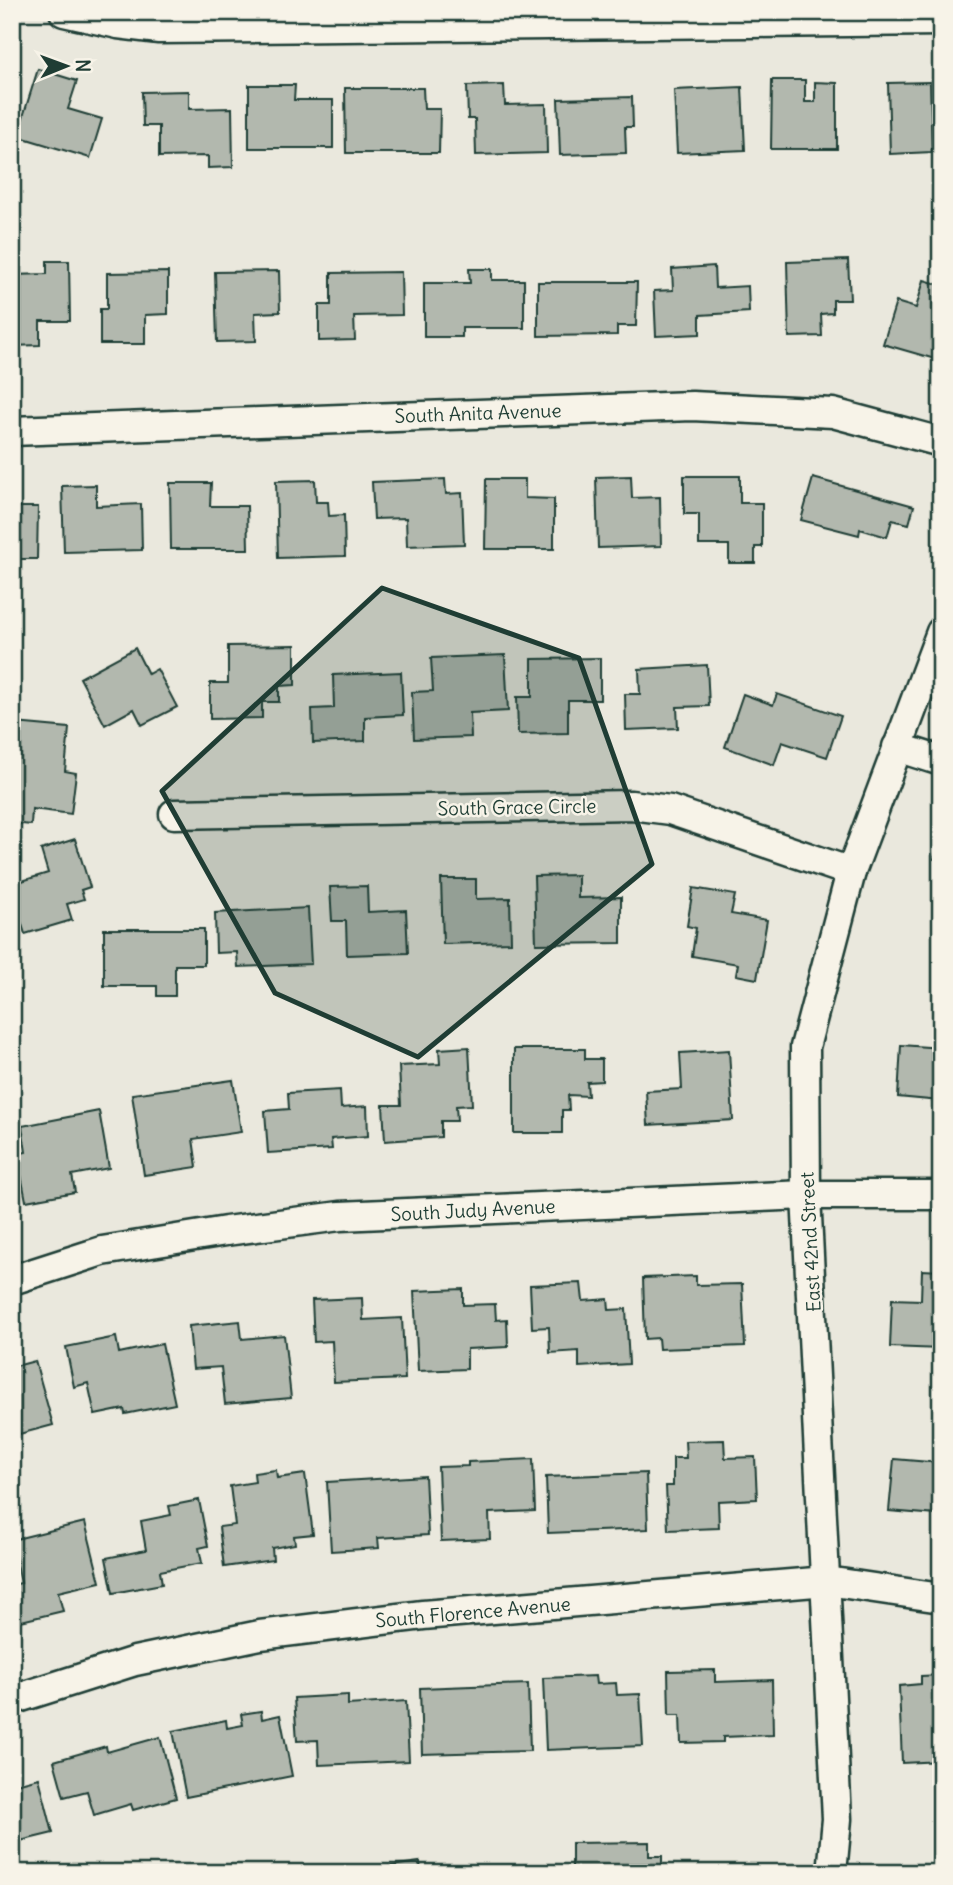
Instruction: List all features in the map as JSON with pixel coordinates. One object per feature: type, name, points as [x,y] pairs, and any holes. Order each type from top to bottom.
[{"type":"street","points":[[64,12],[118,24],[159,29],[941,21]]},
{"type":"street","name":"South Anita Avenue","points":[[12,431],[692,405],[833,413],[941,442]]},
{"type":"street","name":"East 42nd Street","points":[[832,1873],[837,1819],[806,1195],[805,1047],[850,872],[941,632]]},
{"type":"street","points":[[897,747],[941,761]]},
{"type":"street","name":"South Grace Circle","points":[[174,814],[631,805],[670,810],[850,872]]},
{"type":"street","name":"South Judy Avenue","points":[[12,1280],[102,1251],[340,1216],[806,1195],[941,1195]]},
{"type":"street","name":"South Florence Avenue","points":[[12,1700],[135,1661],[260,1635],[423,1615],[827,1581],[941,1598]]},
{"type":"highlighted area","points":[[382,588],[579,658],[652,864],[418,1057],[275,993],[162,791]]},
{"type":"building","points":[[38,69],[77,81],[68,109],[102,119],[90,158],[17,136]]},
{"type":"building","points":[[772,80],[805,80],[805,102],[815,102],[815,82],[837,83],[837,149],[771,149]]},
{"type":"building","points":[[930,82],[932,152],[890,154],[888,83]]},
{"type":"building","points":[[249,85],[295,85],[294,100],[333,100],[333,148],[249,148]]},
{"type":"building","points":[[504,85],[505,105],[546,104],[547,153],[476,155],[475,119],[468,119],[467,86]]},
{"type":"building","points":[[742,87],[745,150],[677,153],[674,90]]},
{"type":"building","points":[[345,88],[423,88],[424,109],[440,109],[439,153],[346,153]]},
{"type":"building","points":[[189,91],[189,109],[232,108],[233,167],[208,168],[208,156],[159,157],[159,126],[143,126],[142,92]]},
{"type":"building","points":[[632,97],[633,127],[625,127],[626,153],[560,155],[558,99]]},
{"type":"building","points":[[848,260],[850,300],[833,300],[833,313],[821,314],[822,336],[789,337],[787,262]]},
{"type":"building","points":[[47,261],[69,261],[70,321],[40,321],[40,345],[12,346],[12,275],[47,274]]},
{"type":"building","points":[[714,266],[715,288],[748,286],[749,312],[700,315],[700,334],[656,336],[654,291],[673,290],[672,269]]},
{"type":"building","points":[[469,269],[492,269],[492,280],[524,280],[524,328],[462,328],[462,337],[424,337],[424,283],[470,283]]},
{"type":"building","points":[[279,271],[280,312],[255,313],[256,341],[217,342],[215,272]]},
{"type":"building","points":[[168,272],[168,314],[145,315],[145,344],[100,344],[100,309],[107,309],[107,273]]},
{"type":"building","points":[[401,272],[402,315],[354,316],[355,340],[319,341],[319,305],[331,305],[331,273]]},
{"type":"building","points":[[924,280],[941,285],[941,338],[935,359],[883,344],[896,302],[916,308]]},
{"type":"building","points":[[538,282],[637,282],[636,326],[617,326],[617,335],[538,336]]},
{"type":"building","points":[[631,476],[632,498],[660,497],[661,546],[598,548],[596,477]]},
{"type":"building","points":[[684,476],[740,476],[740,503],[762,503],[762,547],[755,547],[755,563],[729,563],[729,545],[699,545],[699,514],[684,514]]},
{"type":"building","points":[[813,478],[914,506],[909,524],[892,520],[887,537],[860,529],[859,535],[801,520]]},
{"type":"building","points":[[445,479],[446,494],[462,493],[464,544],[407,546],[406,518],[374,519],[372,482]]},
{"type":"building","points":[[486,479],[525,479],[525,498],[554,499],[554,549],[485,549]]},
{"type":"building","points":[[315,480],[316,502],[328,502],[329,516],[344,515],[345,556],[278,558],[276,481]]},
{"type":"building","points":[[170,483],[211,483],[210,506],[247,506],[248,549],[171,549]]},
{"type":"building","points":[[96,485],[96,506],[141,504],[142,550],[64,552],[62,486]]},
{"type":"building","points":[[12,507],[38,507],[37,559],[12,559]]},
{"type":"building","points":[[295,645],[295,685],[279,686],[279,702],[262,702],[262,718],[210,719],[210,683],[228,683],[228,646]]},
{"type":"building","points":[[135,648],[148,674],[157,669],[177,707],[142,725],[134,709],[105,725],[80,678]]},
{"type":"building","points":[[505,655],[508,711],[470,713],[471,737],[414,739],[412,692],[433,691],[431,658]]},
{"type":"building","points":[[600,658],[600,700],[568,700],[568,733],[518,734],[517,697],[532,697],[532,659]]},
{"type":"building","points":[[707,665],[709,706],[677,707],[678,728],[626,730],[625,694],[640,694],[639,669]]},
{"type":"building","points":[[401,672],[403,715],[365,717],[365,741],[313,743],[312,709],[334,708],[333,675]]},
{"type":"building","points":[[743,694],[773,705],[777,694],[841,716],[827,757],[782,742],[774,765],[725,747]]},
{"type":"building","points":[[15,723],[69,728],[65,771],[76,773],[71,814],[32,809],[31,825],[12,823],[12,748]]},
{"type":"building","points":[[941,834],[941,860],[934,859]]},
{"type":"building","points":[[75,839],[90,887],[81,890],[84,899],[67,904],[72,920],[25,934],[12,893],[12,884],[48,873],[41,850]]},
{"type":"building","points":[[578,875],[578,898],[621,897],[621,943],[536,944],[534,876]]},
{"type":"building","points":[[441,879],[476,879],[476,899],[510,898],[511,942],[443,944]]},
{"type":"building","points":[[367,886],[368,912],[406,910],[408,953],[347,955],[346,921],[332,921],[330,887]]},
{"type":"building","points":[[693,888],[735,895],[731,914],[767,920],[757,979],[736,975],[738,964],[692,956],[696,928],[687,926]]},
{"type":"building","points":[[308,908],[311,964],[238,967],[237,952],[216,953],[215,913]]},
{"type":"building","points":[[104,929],[204,929],[204,965],[175,965],[175,996],[157,996],[157,986],[104,986]]},
{"type":"building","points":[[901,1045],[941,1048],[941,1119],[940,1101],[898,1097]]},
{"type":"building","points":[[469,1047],[472,1105],[456,1106],[457,1121],[441,1121],[441,1137],[385,1141],[383,1105],[401,1105],[399,1066],[440,1064],[439,1049]]},
{"type":"building","points":[[514,1049],[585,1049],[585,1059],[602,1059],[602,1081],[587,1082],[588,1096],[568,1095],[569,1110],[562,1110],[562,1133],[514,1133]]},
{"type":"building","points":[[729,1050],[733,1120],[648,1125],[646,1091],[682,1089],[680,1053]]},
{"type":"building","points":[[233,1080],[241,1132],[193,1139],[197,1167],[144,1175],[132,1094]]},
{"type":"building","points":[[340,1090],[341,1108],[367,1106],[368,1136],[331,1139],[332,1149],[268,1153],[265,1111],[289,1109],[288,1093]]},
{"type":"building","points":[[99,1111],[109,1168],[72,1175],[75,1192],[26,1201],[17,1154],[26,1152],[22,1126]]},
{"type":"building","points":[[922,1270],[941,1271],[941,1349],[890,1347],[892,1299],[921,1300]]},
{"type":"building","points":[[696,1276],[696,1285],[742,1284],[745,1346],[659,1349],[658,1338],[645,1339],[643,1278]]},
{"type":"building","points":[[581,1283],[583,1301],[608,1299],[609,1310],[626,1309],[629,1364],[579,1367],[579,1351],[550,1353],[549,1327],[532,1328],[530,1285]]},
{"type":"building","points":[[463,1289],[463,1305],[495,1304],[496,1320],[507,1319],[508,1347],[467,1349],[467,1369],[418,1371],[414,1291]]},
{"type":"building","points":[[362,1298],[363,1320],[402,1318],[405,1379],[334,1382],[332,1341],[314,1342],[312,1300]]},
{"type":"building","points":[[240,1321],[242,1339],[284,1335],[291,1398],[225,1404],[221,1367],[193,1369],[189,1326]]},
{"type":"building","points":[[116,1337],[119,1353],[162,1344],[175,1404],[125,1414],[124,1409],[95,1415],[88,1383],[74,1387],[66,1347]]},
{"type":"building","points":[[35,1361],[53,1425],[12,1436],[12,1367]]},
{"type":"building","points":[[724,1440],[725,1458],[755,1457],[757,1499],[718,1501],[719,1528],[668,1530],[666,1486],[673,1486],[673,1458],[686,1458],[685,1441]]},
{"type":"building","points":[[533,1459],[535,1511],[489,1513],[490,1539],[441,1541],[438,1467],[468,1466],[468,1462]]},
{"type":"building","points":[[894,1459],[941,1463],[941,1522],[937,1521],[937,1515],[889,1511]]},
{"type":"building","points":[[276,1470],[277,1478],[305,1474],[313,1534],[294,1536],[295,1544],[272,1548],[273,1560],[224,1567],[219,1527],[235,1525],[230,1486],[255,1482],[254,1473]]},
{"type":"building","points":[[646,1473],[648,1529],[548,1533],[546,1477]]},
{"type":"building","points":[[425,1476],[428,1535],[378,1538],[379,1548],[331,1551],[327,1482]]},
{"type":"building","points":[[199,1500],[208,1546],[199,1548],[202,1563],[160,1571],[162,1584],[113,1593],[106,1558],[146,1550],[141,1521],[171,1515],[169,1506]]},
{"type":"building","points":[[85,1522],[100,1582],[58,1592],[63,1611],[13,1623],[12,1585],[21,1583],[12,1540]]},
{"type":"building","points":[[715,1670],[715,1682],[772,1680],[773,1735],[723,1737],[723,1742],[681,1743],[680,1715],[669,1715],[668,1671]]},
{"type":"building","points":[[941,1675],[941,1761],[902,1763],[899,1686],[921,1684],[921,1676]]},
{"type":"building","points":[[595,1676],[596,1684],[616,1683],[617,1695],[640,1694],[643,1746],[546,1750],[543,1678]]},
{"type":"building","points":[[528,1684],[530,1751],[422,1754],[420,1688]]},
{"type":"building","points":[[348,1695],[348,1705],[406,1701],[409,1761],[319,1765],[318,1740],[297,1741],[294,1698]]},
{"type":"building","points":[[261,1711],[262,1719],[280,1715],[292,1776],[186,1797],[173,1731],[226,1720],[227,1728],[243,1725],[241,1714]]},
{"type":"building","points":[[160,1737],[176,1798],[133,1810],[131,1804],[94,1815],[87,1791],[64,1797],[54,1761],[106,1746],[107,1752]]},
{"type":"building","points":[[39,1778],[53,1833],[12,1843],[12,1785]]},
{"type":"building","points":[[649,1842],[649,1856],[662,1856],[662,1873],[572,1873],[572,1843]]},
{"type":"building","points":[[420,1862],[421,1873],[341,1873]]},
{"type":"building","points":[[548,1865],[548,1873],[466,1873],[466,1866]]}]
